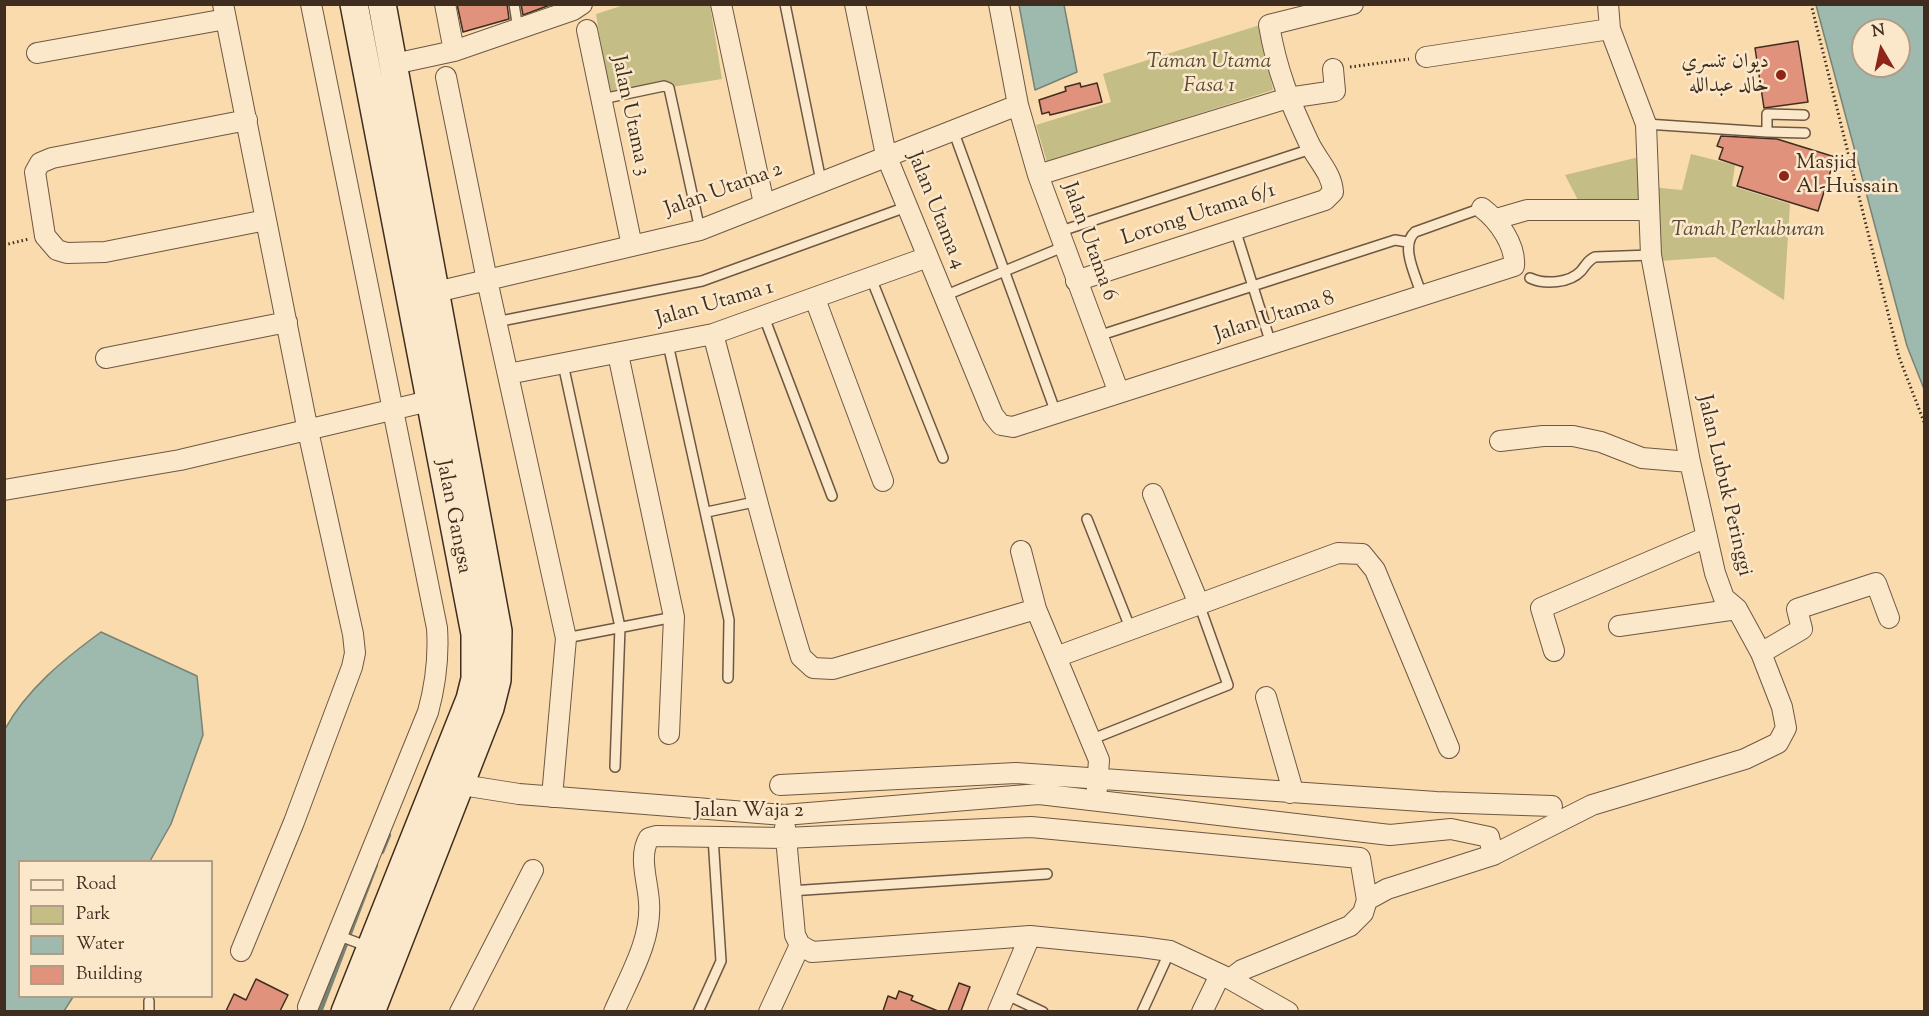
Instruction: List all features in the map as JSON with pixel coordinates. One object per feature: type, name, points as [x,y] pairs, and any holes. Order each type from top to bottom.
[{"type":"main road","name":"Jalan Gangsa","points":[[345,1011],[353,941],[459,729],[475,679],[475,634],[354,4]]},
{"type":"main road","name":"Jalan Gangsa","points":[[371,1011],[423,874],[462,785],[495,689],[499,657],[498,631],[382,4]]},
{"type":"street","points":[[308,1007],[353,941],[428,712],[438,673],[437,628],[311,4]]},
{"type":"street","points":[[445,4],[454,51]]},
{"type":"street","points":[[394,64],[454,51],[573,10],[582,4]]},
{"type":"street","points":[[721,4],[764,204]]},
{"type":"street","name":"Jalan Utama 4","points":[[855,4],[886,155],[909,206],[993,415],[1000,425]]},
{"type":"street","points":[[999,4],[1018,105]]},
{"type":"street","points":[[1311,149],[1276,66],[1269,25],[1353,4]]},
{"type":"street","name":"Jalan Lubuk Peringgi","points":[[1367,900],[1387,889],[1592,805],[1745,759],[1778,743],[1786,728],[1787,721],[1761,653],[1737,609],[1724,598],[1718,586],[1690,462],[1651,255],[1647,210],[1646,124],[1610,29],[1608,4]]},
{"type":"street","points":[[38,53],[225,12],[308,431],[349,612],[355,653],[352,667],[294,822],[241,951]]},
{"type":"street","points":[[1426,57],[1610,29]]},
{"type":"street","name":"Jalan Utama 3","points":[[587,30],[632,246]]},
{"type":"street","points":[[1038,175],[1288,98],[1335,91],[1333,69]]},
{"type":"street","points":[[446,77],[487,280],[566,638],[552,796]]},
{"type":"street","name":"Jalan Utama 2","points":[[436,292],[700,230],[1018,105]]},
{"type":"street","name":"Jalan Utama 6","points":[[1018,105],[1038,175],[1119,393]]},
{"type":"street","points":[[247,120],[52,158],[40,163],[35,172],[45,236],[57,250],[67,253],[105,252],[266,220]]},
{"type":"street","name":"Lorong Utama 6/1","points":[[1076,280],[1325,200],[1333,192],[1333,181],[1311,149]]},
{"type":"street","points":[[1489,213],[1527,210],[1647,210]]},
{"type":"street","name":"Jalan Utama 8","points":[[1000,425],[1013,427],[1514,266],[1515,255],[1489,213]]},
{"type":"street","name":"Jalan Utama 1","points":[[508,374],[712,334],[928,257]]},
{"type":"street","points":[[815,299],[883,481]]},
{"type":"street","points":[[106,358],[287,322]]},
{"type":"street","points":[[712,334],[801,657],[813,668],[820,670],[853,664],[1036,609]]},
{"type":"street","points":[[618,354],[674,617],[669,734]]},
{"type":"street","points":[[4,490],[180,460],[429,401]]},
{"type":"street","points":[[1500,441],[1543,436],[1573,436],[1601,442],[1642,458],[1690,462]]},
{"type":"street","points":[[1153,494],[1199,604]]},
{"type":"street","points":[[1554,651],[1541,608],[1707,537]]},
{"type":"street","points":[[1021,551],[1036,609],[1099,760],[1096,799]]},
{"type":"street","points":[[1056,657],[1338,553],[1362,554],[1375,570],[1449,748]]},
{"type":"street","points":[[1761,653],[1802,629],[1797,609],[1876,583],[1889,618]]},
{"type":"street","points":[[1619,626],[1737,609]]},
{"type":"street","points":[[1266,697],[1291,784],[1290,793]]},
{"type":"street","points":[[780,785],[1016,772],[1290,793],[1552,806]]},
{"type":"street","points":[[929,777],[930,803]]},
{"type":"street","points":[[462,785],[490,791],[784,815],[1038,794],[1390,834],[1451,829],[1491,846],[1486,804]]},
{"type":"street","points":[[784,815],[795,935],[800,945],[812,952],[1030,936],[1170,951],[1225,977],[1278,1009]]},
{"type":"street","name":"Jalan Waja 2","points":[[614,1011],[644,943],[649,904],[644,851],[646,844],[656,836],[785,838],[1031,827],[1360,858]]},
{"type":"street","points":[[1202,1011],[1225,977],[1350,926],[1363,913],[1367,900],[1360,858],[1390,834]]},
{"type":"street","points":[[460,1011],[533,870]]},
{"type":"street","points":[[1001,1003],[1030,936]]},
{"type":"street","points":[[769,1011],[800,945]]},
{"type":"lane","points":[[514,4],[518,29]]},
{"type":"lane","points":[[785,4],[821,181]]},
{"type":"lane","points":[[602,99],[664,86],[669,88],[700,230]]},
{"type":"lane","points":[[1767,132],[1767,114],[1804,115]]},
{"type":"lane","points":[[1646,124],[1805,134]]},
{"type":"lane","points":[[953,130],[1056,413]]},
{"type":"lane","points":[[944,296],[1004,271],[1061,239],[1311,149]]},
{"type":"lane","points":[[496,322],[702,281],[909,206]]},
{"type":"lane","points":[[1407,242],[1415,232],[1489,213]]},
{"type":"lane","points":[[1235,229],[1271,344]]},
{"type":"lane","points":[[1098,336],[1395,240],[1407,242]]},
{"type":"lane","points":[[1407,242],[1422,296]]},
{"type":"lane","points":[[1530,278],[1541,282],[1567,279],[1578,274],[1595,257],[1651,255]]},
{"type":"lane","points":[[871,278],[943,458]]},
{"type":"lane","points":[[764,317],[832,496]]},
{"type":"lane","points":[[668,344],[707,512],[729,620],[728,678]]},
{"type":"lane","points":[[562,364],[620,627],[615,767]]},
{"type":"lane","points":[[707,512],[759,501]]},
{"type":"lane","points":[[1087,519],[1131,630]]},
{"type":"lane","points":[[1090,740],[1228,685],[1199,604]]},
{"type":"lane","points":[[566,638],[674,617]]},
{"type":"lane","points":[[698,1011],[721,960],[713,837]]},
{"type":"lane","points":[[790,891],[1047,874]]},
{"type":"lane","points":[[1142,1011],[1170,951]]},
{"type":"lane","points":[[1001,1003],[1042,1011]]},
{"type":"path","points":[[1811,4],[1899,357],[1924,422]]},
{"type":"path","points":[[1333,69],[1426,57]]},
{"type":"path","points":[[4,245],[45,236]]},
{"type":"green space","points":[[624,5],[710,5],[722,79],[609,97],[596,14]]},
{"type":"green space","name":"Taman Utama Fasa 1","points":[[1260,25],[1273,90],[1047,162],[1036,125],[1111,102],[1103,74]]},
{"type":"green space","name":"Tanah Perkuburan","points":[[1691,154],[1735,165],[1732,186],[1790,204],[1784,300],[1715,257],[1660,261],[1651,187],[1682,190]]},
{"type":"green space","name":"Tanah Perkuburan","points":[[1639,157],[1642,208],[1581,206],[1565,175]]},
{"type":"water","points":[[1019,5],[1064,5],[1077,72],[1035,90]]},
{"type":"water","points":[[1816,5],[1924,5],[1924,389],[1907,346]]},
{"type":"water","points":[[101,632],[197,676],[203,735],[171,824],[151,860],[18,860],[18,998],[72,998],[64,1011],[5,1011],[5,729],[35,688],[73,653]]},
{"type":"building","points":[[457,4],[507,4],[509,19],[463,32]]},
{"type":"building","points":[[521,4],[550,4],[550,5],[523,15]]},
{"type":"building","name":"دیوان تنسري خالد عبدالله","points":[[1798,41],[1808,102],[1764,108],[1755,48]]},
{"type":"building","points":[[1080,83],[1081,87],[1097,83],[1102,102],[1050,115],[1049,112],[1042,114],[1039,100],[1066,91],[1065,87]]},
{"type":"building","name":"Masjid Al-Hussain","points":[[1721,136],[1777,139],[1835,157],[1818,211],[1737,186],[1743,167],[1719,159],[1723,148],[1717,146]]},
{"type":"building","points":[[256,979],[288,995],[280,1011],[226,1011],[234,994],[246,1000]]},
{"type":"building","points":[[959,983],[970,987],[961,1011],[948,1011]]},
{"type":"building","points":[[899,991],[913,996],[911,1000],[938,1011],[883,1011],[888,996],[896,999]]},
{"type":"waterway","points":[[382,852],[389,835]]},
{"type":"waterway","points":[[320,1012],[376,865]]},
{"type":"place","name":"دیوان تنسري خالد عبدالله","points":[[1781,75]]},
{"type":"place","name":"Masjid Al-Hussain","points":[[1784,176]]}]
